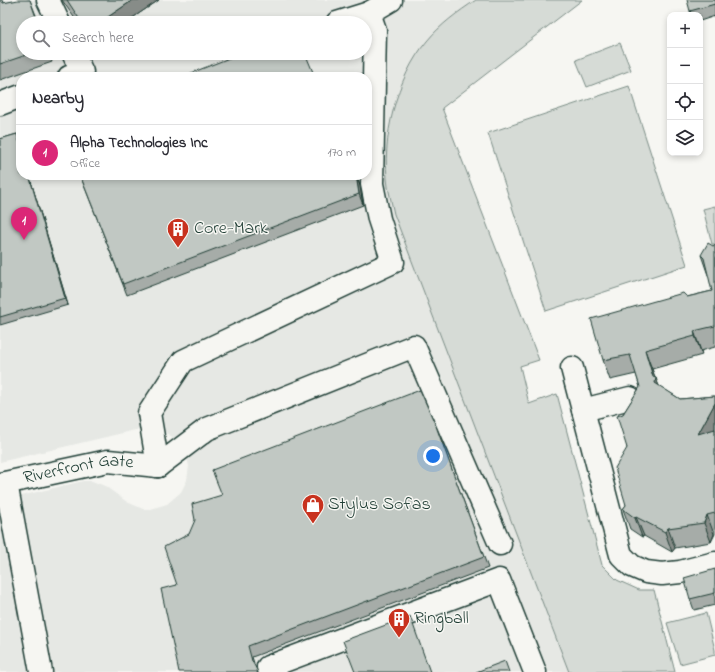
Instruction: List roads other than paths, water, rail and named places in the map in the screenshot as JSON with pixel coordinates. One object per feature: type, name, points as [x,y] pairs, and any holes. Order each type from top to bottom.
[{"type":"street","points":[[48,0],[56,16]]},
{"type":"street","points":[[359,16],[369,13],[391,0]]},
{"type":"street","points":[[372,22],[375,30],[372,184],[378,219],[393,262],[183,361],[149,413],[158,466],[207,428],[414,346],[500,544]]},
{"type":"street","points":[[76,60],[82,72]]},
{"type":"street","points":[[0,104],[16,98]]},
{"type":"street","points":[[572,368],[621,555],[632,566],[646,572],[662,574],[680,572],[715,563]]},
{"type":"street","points":[[583,410],[630,398]]},
{"type":"street","name":"Riverfront Gate","points":[[3,483],[108,461],[158,466]]},
{"type":"street","points":[[3,483],[41,672]]},
{"type":"street","points":[[270,672],[268,667],[499,580],[535,672]]},
{"type":"place","name":"Alpha Technologies Inc","points":[[24,240]]},
{"type":"place","name":"Core-Mark","points":[[178,248]]},
{"type":"place","name":"Stylus Sofas","points":[[313,524]]},
{"type":"place","name":"Ringball","points":[[399,638]]}]
